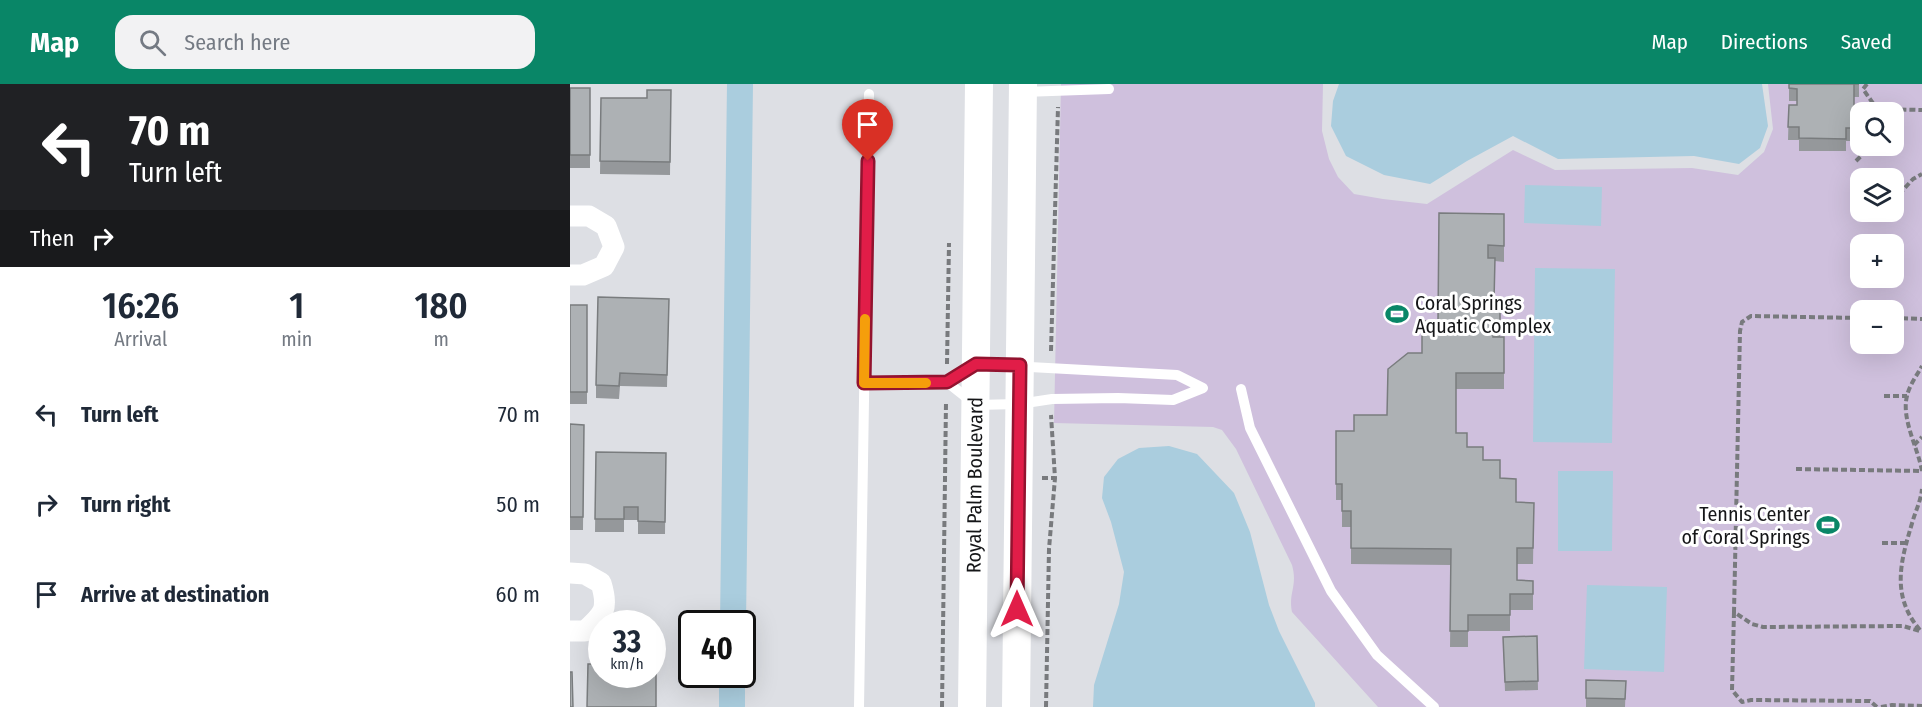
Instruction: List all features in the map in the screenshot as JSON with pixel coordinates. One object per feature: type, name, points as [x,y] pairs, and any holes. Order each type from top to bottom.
[{"type":"street","name":"Royal Palm Boulevard","points":[[972,707],[979,84]]},
{"type":"street","points":[[1016,707],[1023,88]]},
{"type":"street","points":[[570,216],[589,216],[606,226],[614,247],[604,266],[583,275],[570,275]]},
{"type":"street","points":[[570,573],[585,574],[601,583],[606,600],[602,616],[585,631],[570,631]]},
{"type":"lane","points":[[1023,88],[1109,89]]},
{"type":"lane","points":[[859,707],[869,94]]},
{"type":"lane","points":[[864,383],[947,382],[976,364],[1177,375],[1203,388],[1173,400],[1052,399],[1019,404],[976,405],[947,382]]},
{"type":"lane","points":[[1241,389],[1250,428],[1331,591],[1377,655],[1434,707]]},
{"type":"path","points":[[1867,84],[1863,89],[1871,102]]},
{"type":"path","points":[[1904,110],[1922,110]]},
{"type":"path","points":[[1856,161],[1861,156]]},
{"type":"path","points":[[1904,189],[1913,179],[1922,174]]},
{"type":"path","points":[[1850,318],[1751,316],[1742,321],[1732,690],[1742,702],[1751,700],[1870,701],[1879,707],[1922,706]]},
{"type":"path","points":[[1904,318],[1922,319]]},
{"type":"path","points":[[1796,469],[1922,471],[1906,409],[1907,396],[1922,366]]},
{"type":"path","points":[[1884,396],[1907,396]]},
{"type":"path","points":[[1914,445],[1922,437]]},
{"type":"path","points":[[1046,707],[1049,549],[1055,478]]},
{"type":"path","points":[[1921,632],[1913,622],[1904,602],[1899,582],[1906,543],[1921,499],[1922,489]]},
{"type":"path","points":[[1882,543],[1906,543]]},
{"type":"path","points":[[1734,612],[1752,624],[1763,627],[1904,626],[1921,632]]},
{"type":"shaded area","name":"Coral Springs Aquatic Complex","points":[[1061,84],[1323,84],[1322,131],[1329,159],[1338,177],[1354,194],[1427,204],[1513,150],[1555,170],[1692,168],[1738,175],[1764,152],[1773,129],[1768,84],[1922,84],[1922,707],[1378,707],[1292,612],[1294,572],[1292,565],[1236,449],[1222,430],[1213,427],[1054,423]]},
{"type":"water","points":[[1339,84],[1762,84],[1768,126],[1760,148],[1739,164],[1694,156],[1558,159],[1513,136],[1430,184],[1384,175],[1346,156],[1331,126],[1333,101]]},
{"type":"water","points":[[1525,185],[1602,187],[1601,226],[1524,223]]},
{"type":"water","points":[[1535,268],[1615,269],[1612,443],[1533,442]]},
{"type":"water","points":[[1169,446],[1197,454],[1234,493],[1250,532],[1269,605],[1315,707],[1093,707],[1094,685],[1119,604],[1124,572],[1102,498],[1104,477],[1118,459],[1139,448]]},
{"type":"water","points":[[1558,471],[1613,471],[1612,551],[1558,551]]},
{"type":"water","points":[[1587,585],[1667,587],[1664,672],[1584,669]]},
{"type":"building","points":[[1789,84],[1854,84],[1854,102],[1850,102],[1850,128],[1846,128],[1846,139],[1799,138],[1799,127],[1788,127],[1789,105],[1797,105],[1797,89],[1789,88]]},
{"type":"building","points":[[570,88],[590,88],[590,155],[570,155]]},
{"type":"building","points":[[647,90],[671,90],[670,162],[600,161],[601,98],[647,98]]},
{"type":"building","points":[[1439,213],[1504,214],[1504,246],[1488,245],[1488,258],[1495,258],[1494,301],[1500,302],[1500,332],[1493,332],[1493,337],[1504,337],[1504,373],[1456,373],[1456,433],[1467,433],[1467,447],[1483,447],[1483,460],[1500,460],[1500,478],[1516,479],[1516,502],[1534,503],[1533,548],[1517,548],[1517,580],[1533,581],[1533,594],[1510,594],[1510,615],[1468,615],[1468,631],[1450,631],[1451,549],[1351,548],[1351,511],[1342,511],[1342,484],[1336,484],[1336,431],[1354,431],[1354,415],[1387,415],[1388,369],[1408,353],[1422,353],[1422,321],[1438,321]]},
{"type":"building","points":[[598,297],[669,299],[667,375],[620,373],[619,386],[596,385]]},
{"type":"building","points":[[570,305],[587,305],[587,392],[570,392]]},
{"type":"building","points":[[570,424],[584,425],[583,517],[570,517]]},
{"type":"building","points":[[596,452],[666,453],[665,522],[638,521],[638,507],[624,507],[624,519],[595,519]]},
{"type":"building","points":[[1537,636],[1538,681],[1505,682],[1503,637]]},
{"type":"building","points":[[588,664],[588,688],[656,688],[656,707],[587,707]]},
{"type":"building","points":[[570,672],[572,672],[573,707],[570,707]]},
{"type":"building","points":[[1586,680],[1626,681],[1625,699],[1586,698]]},
{"type":"waterway","points":[[733,610],[740,84]]},
{"type":"waterway","points":[[732,688],[732,707]]},
{"type":"slow traffic","points":[[865,319],[864,383],[926,383]]},
{"type":"place","name":"Coral Springs Aquatic Complex","points":[[1397,314]]},
{"type":"place","name":"Tennis Center of Coral Springs","points":[[1828,525]]},
{"type":"route","points":[[868,161],[864,383],[947,382],[976,364],[1020,365],[1017,609]]}]
